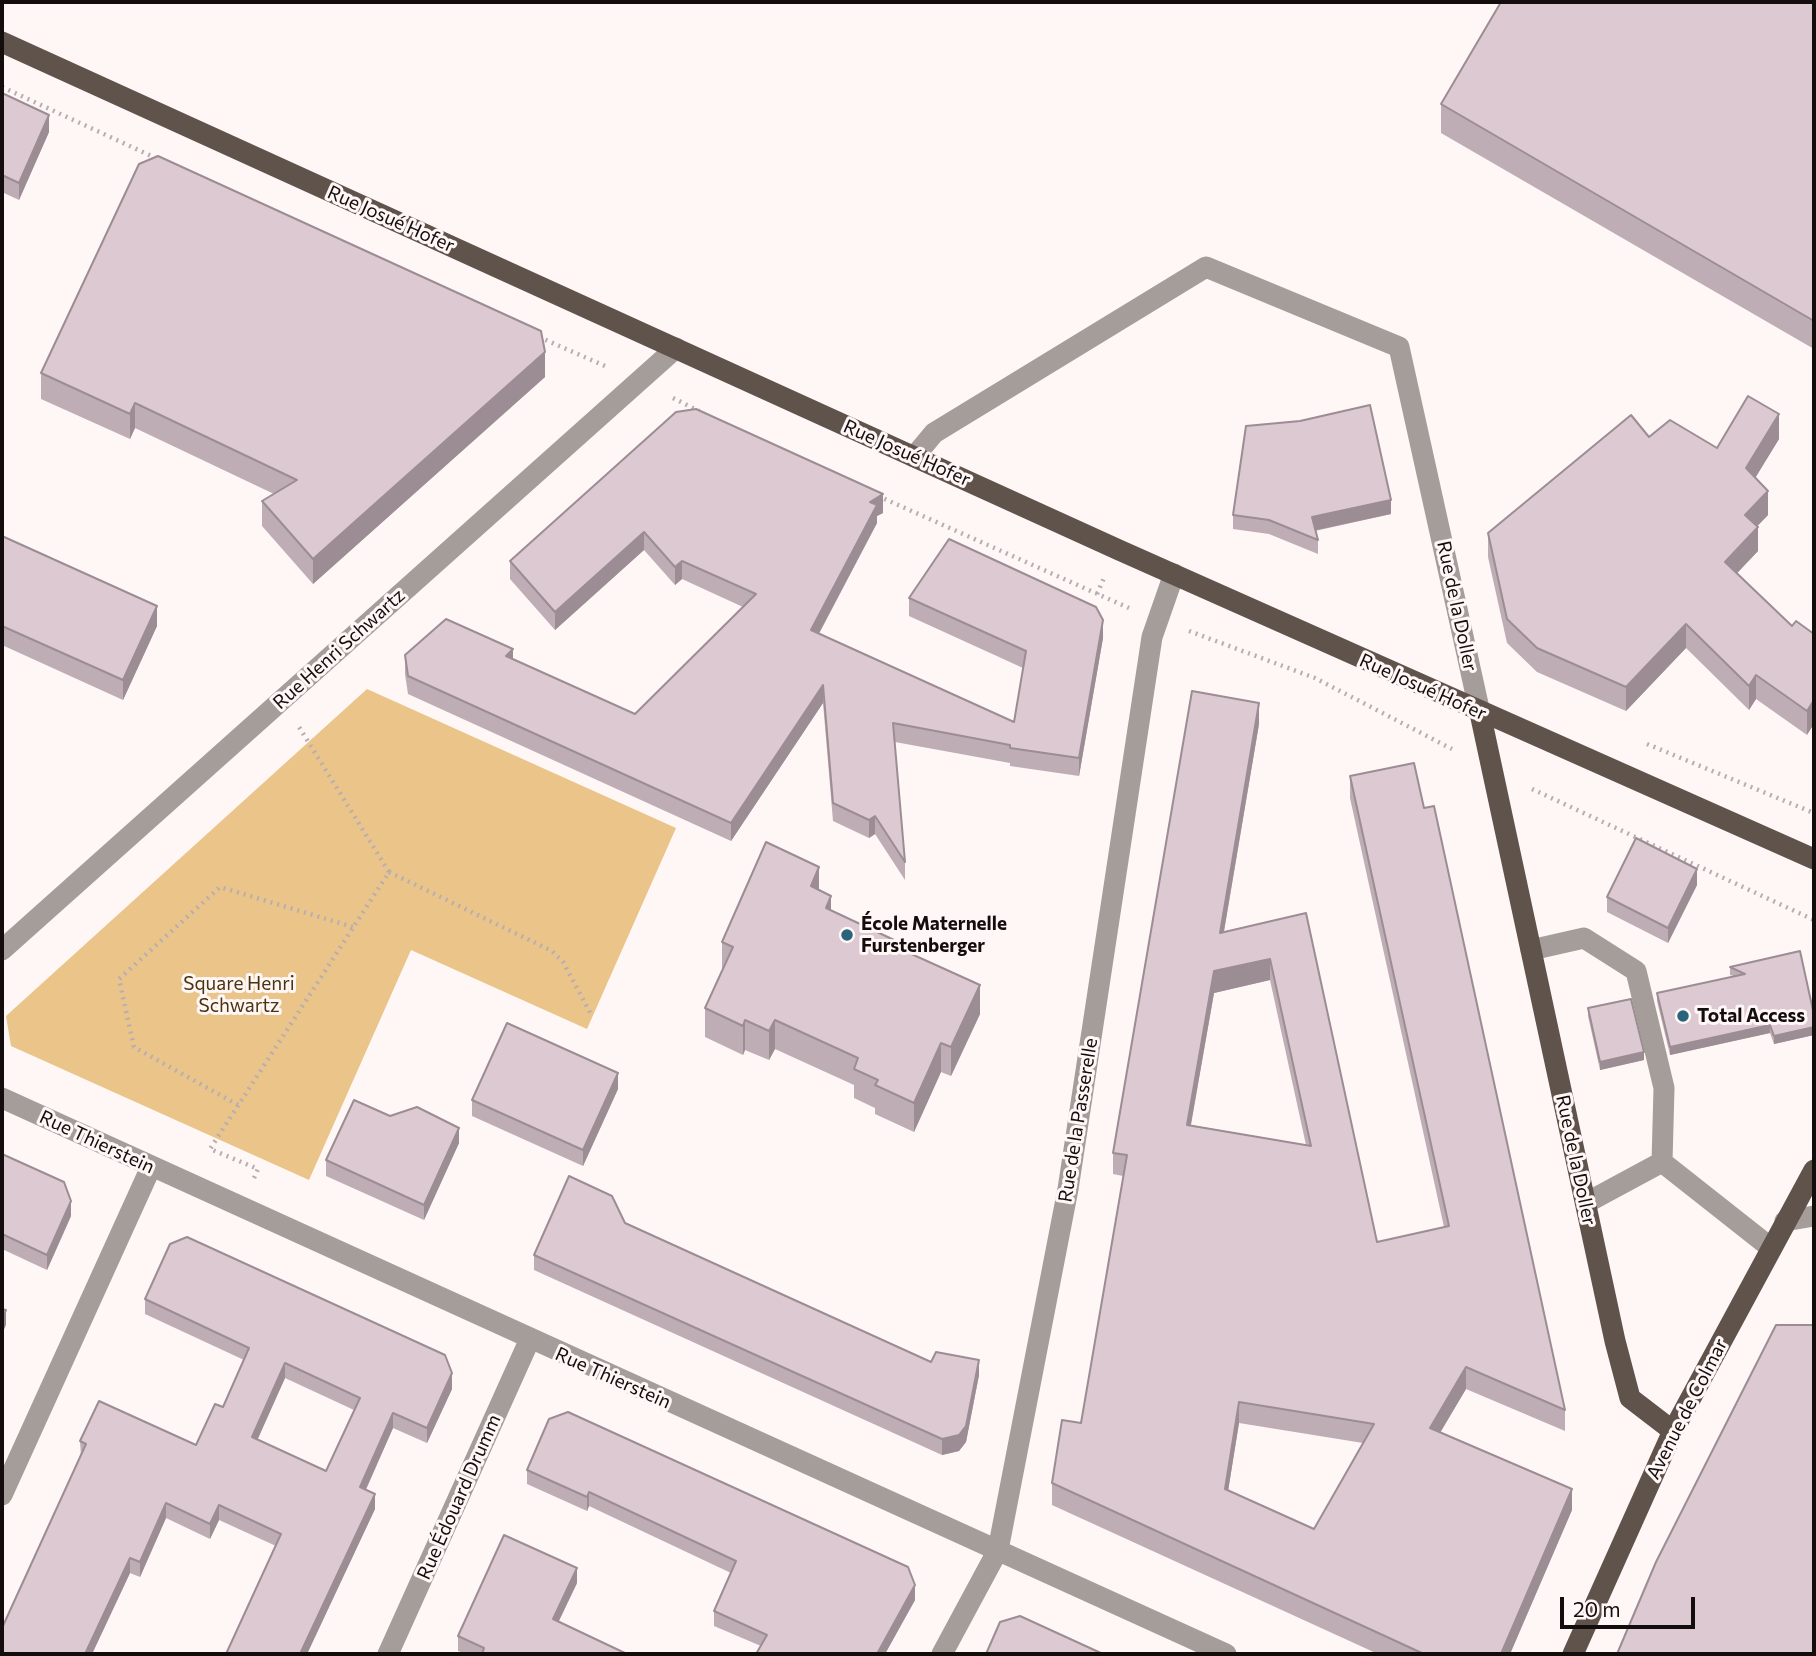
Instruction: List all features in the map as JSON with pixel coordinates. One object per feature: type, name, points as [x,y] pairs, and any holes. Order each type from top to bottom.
[{"type":"main road","name":"Rue Josué Hofer","points":[[2,42],[1480,713],[1814,859]]},
{"type":"main road","name":"Rue de la Doller","points":[[1480,713],[1630,1398],[1673,1430]]},
{"type":"main road","name":"Avenue de Colmar","points":[[1573,1654],[1673,1430],[1814,1170]]},
{"type":"street","name":"Rue de la Doller","points":[[914,457],[934,433],[1206,267],[1399,347],[1480,713]]},
{"type":"street","name":"Rue Henri Schwartz","points":[[2,950],[676,348]]},
{"type":"street","name":"Rue de la Passerelle","points":[[942,1654],[998,1550],[1068,1189],[1156,619],[1174,574]]},
{"type":"street","points":[[1531,950],[1584,939],[1636,971],[1664,1088],[1662,1163]]},
{"type":"street","name":"Rue Thierstein","points":[[2,1098],[529,1340],[1226,1654]]},
{"type":"street","points":[[1586,1203],[1662,1163]]},
{"type":"street","points":[[1662,1163],[1771,1248]]},
{"type":"street","points":[[2,1495],[151,1167]]},
{"type":"street","points":[[1785,1221],[1814,1216]]},
{"type":"street","name":"Rue Édouard Drumm","points":[[388,1654],[529,1340]]},
{"type":"path","points":[[2,87],[167,163]]},
{"type":"path","points":[[531,333],[639,381],[700,412]]},
{"type":"path","points":[[872,494],[1156,619]]},
{"type":"path","points":[[282,700],[389,872],[552,951],[563,961],[592,1016]]},
{"type":"path","points":[[240,1208],[258,1169],[210,1149],[389,872]]},
{"type":"path","points":[[238,1105],[134,1047],[119,979],[220,887],[353,928]]},
{"type":"green space","name":"Square Henri Schwartz","points":[[367,689],[676,828],[587,1029],[411,950],[309,1180],[11,1046],[6,1016]]},
{"type":"building","points":[[1501,2],[1814,2],[1814,321],[1441,104]]},
{"type":"building","points":[[2,93],[49,115],[19,183],[2,175]]},
{"type":"building","points":[[158,156],[541,331],[545,352],[313,559],[262,501],[297,480],[135,403],[130,414],[41,373],[139,164]]},
{"type":"building","points":[[1748,396],[1779,414],[1746,468],[1768,491],[1745,515],[1758,527],[1725,562],[1792,626],[1796,621],[1814,634],[1814,700],[1807,711],[1756,675],[1749,686],[1686,624],[1626,687],[1537,648],[1507,619],[1488,533],[1631,415],[1649,437],[1670,420],[1717,448]]},
{"type":"building","points":[[1370,405],[1391,500],[1312,517],[1318,540],[1269,520],[1233,515],[1246,426],[1300,421]]},
{"type":"building","points":[[696,409],[883,494],[870,502],[877,505],[811,630],[1014,722],[1026,651],[909,598],[949,539],[1096,607],[1103,620],[1079,758],[1010,748],[1010,745],[893,723],[905,862],[875,816],[869,820],[833,803],[823,685],[731,823],[408,676],[405,655],[446,619],[513,649],[506,656],[635,714],[756,594],[682,561],[675,567],[644,532],[555,612],[510,561],[676,412]]},
{"type":"building","points":[[2,536],[157,606],[123,680],[2,626]]},
{"type":"building","points":[[1192,691],[1259,703],[1220,933],[1306,913],[1377,1242],[1449,1226],[1350,776],[1414,763],[1424,808],[1434,806],[1565,1410],[1466,1367],[1430,1428],[1572,1489],[1501,1654],[1424,1654],[1052,1483],[1062,1420],[1081,1423],[1127,1155],[1113,1153]],"holes":[[[1270,959],[1311,1146],[1187,1125],[1214,971]],[[1239,1402],[1374,1424],[1314,1529],[1225,1489]]]},
{"type":"building","points":[[1636,838],[1697,869],[1668,928],[1607,897]]},
{"type":"building","points":[[766,842],[819,867],[811,886],[831,896],[826,908],[909,947],[907,952],[980,985],[951,1047],[941,1043],[914,1103],[875,1085],[878,1080],[854,1069],[858,1058],[775,1020],[769,1031],[745,1020],[743,1026],[705,1008],[733,947],[722,942]]},
{"type":"building","points":[[1800,951],[1814,1015],[1814,1027],[1774,1036],[1770,1025],[1670,1047],[1657,993],[1745,974],[1730,967]]},
{"type":"building","points":[[1631,999],[1644,1052],[1600,1062],[1588,1008]]},
{"type":"building","points":[[507,1023],[618,1073],[583,1150],[472,1100]]},
{"type":"building","points":[[354,1100],[390,1116],[417,1107],[459,1128],[424,1205],[326,1160]]},
{"type":"building","points":[[2,1154],[64,1182],[71,1201],[47,1255],[2,1234]]},
{"type":"building","points":[[569,1176],[612,1196],[625,1223],[931,1362],[936,1352],[979,1360],[966,1426],[959,1435],[942,1439],[534,1255]]},
{"type":"building","points":[[187,1237],[445,1355],[452,1373],[427,1428],[393,1413],[360,1487],[375,1494],[300,1654],[226,1654],[281,1534],[219,1505],[210,1524],[166,1503],[140,1562],[130,1558],[85,1654],[2,1654],[2,1628],[86,1444],[80,1441],[99,1401],[196,1445],[215,1404],[223,1407],[249,1348],[145,1299],[170,1244]],"holes":[[[285,1363],[360,1398],[326,1471],[252,1437]]]},
{"type":"building","points":[[1776,1325],[1814,1325],[1814,1654],[1617,1654],[1656,1562]]},
{"type":"building","points":[[568,1412],[908,1567],[915,1585],[877,1654],[756,1654],[767,1635],[714,1611],[736,1561],[589,1492],[587,1497],[527,1470],[549,1419]]},
{"type":"building","points":[[504,1535],[577,1568],[553,1619],[627,1654],[482,1654],[484,1648],[458,1636]]},
{"type":"building","points":[[1020,1616],[1103,1654],[986,1654],[1000,1622]]},
{"type":"place","name":"École Maternelle Furstenberger","points":[[847,935]]},
{"type":"place","name":"Total Access","points":[[1683,1016]]}]
